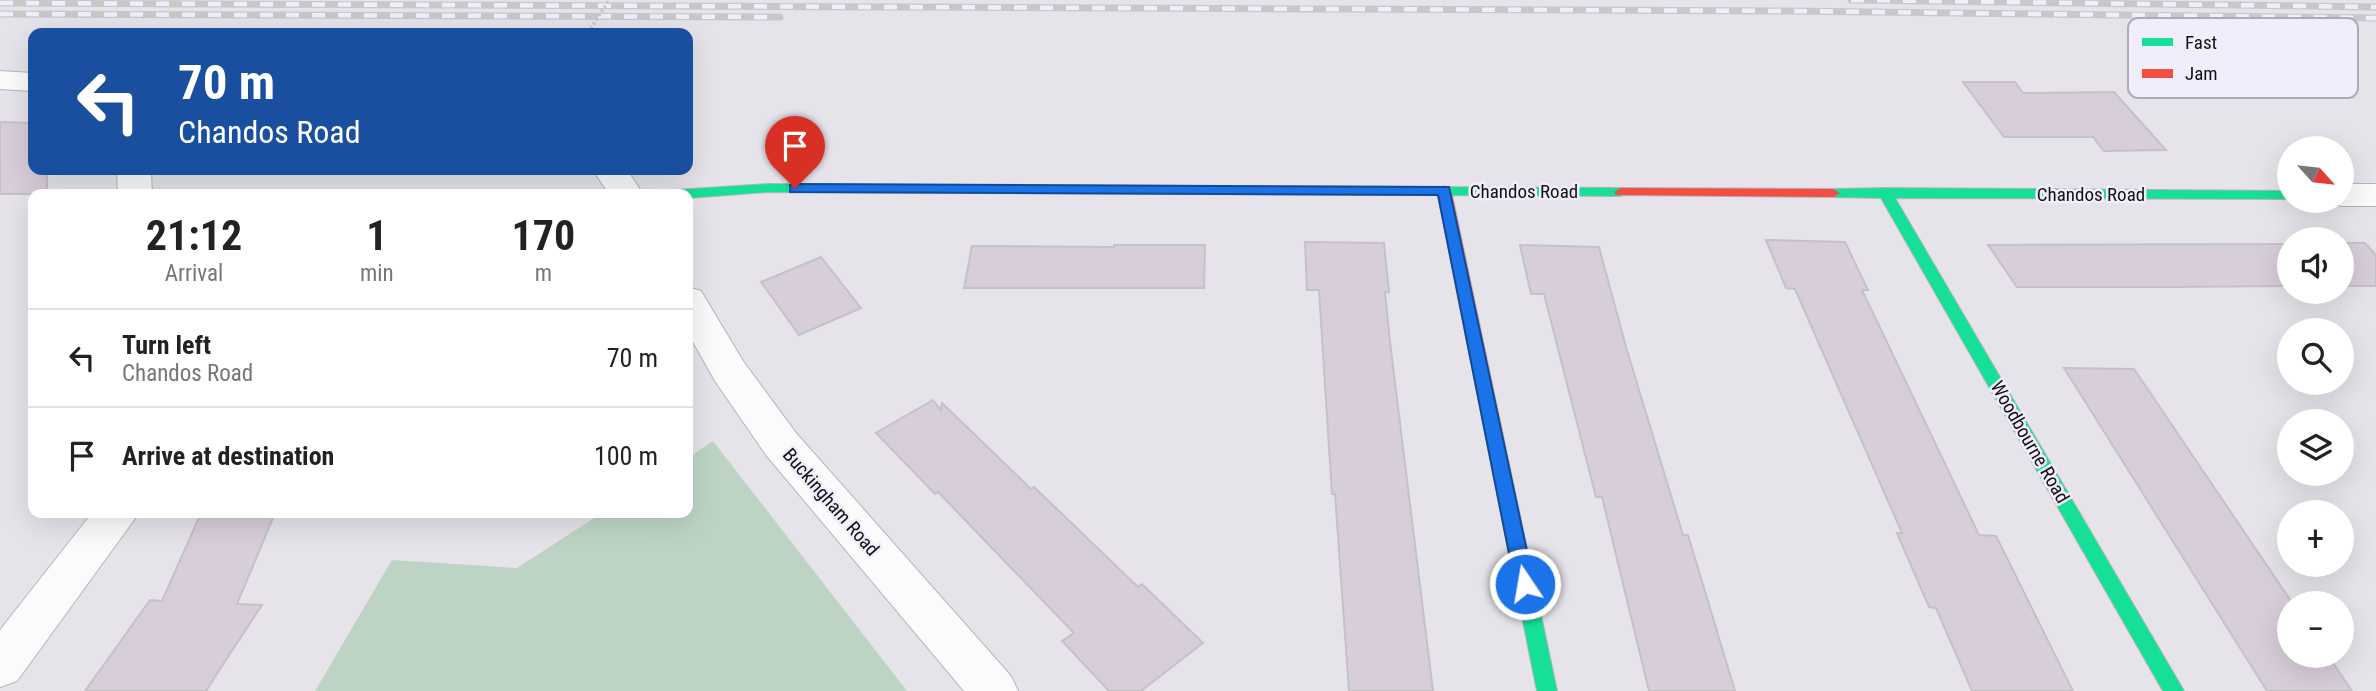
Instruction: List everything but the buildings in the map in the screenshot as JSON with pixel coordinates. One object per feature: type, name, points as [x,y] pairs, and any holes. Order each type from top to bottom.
[{"type":"street","points":[[0,80],[28,82]]},
{"type":"street","name":"Chandos Road","points":[[693,193],[768,188],[2277,195]]},
{"type":"street","points":[[1444,190],[1547,691]]},
{"type":"street","name":"Woodbourne Road","points":[[1885,192],[2174,691]]},
{"type":"street","points":[[2354,195],[2376,195]]},
{"type":"street","name":"Buckingham Road","points":[[693,309],[729,372],[781,444],[994,691]]},
{"type":"street","points":[[0,666],[113,518]]},
{"type":"path","points":[[591,28],[609,0]]},
{"type":"green space","points":[[713,441],[907,691],[315,691],[392,560],[517,568],[594,518],[693,518],[693,455]]},
{"type":"railway","points":[[1851,0],[2376,7]]},
{"type":"railway","points":[[0,3],[1789,11],[2376,18]]},
{"type":"railway","points":[[0,14],[780,17]]},
{"type":"traffic: fast","points":[[693,193],[768,188],[1621,192]]},
{"type":"traffic: fast","points":[[1885,192],[2174,691]]},
{"type":"traffic: fast","points":[[1833,193],[2277,195]]},
{"type":"traffic: fast","points":[[1507,497],[1547,691]]},
{"type":"traffic: jam","points":[[1444,190],[1507,497]]},
{"type":"traffic: jam","points":[[1621,192],[1833,193]]},
{"type":"route","points":[[795,188],[1444,190],[1525,584]]}]
